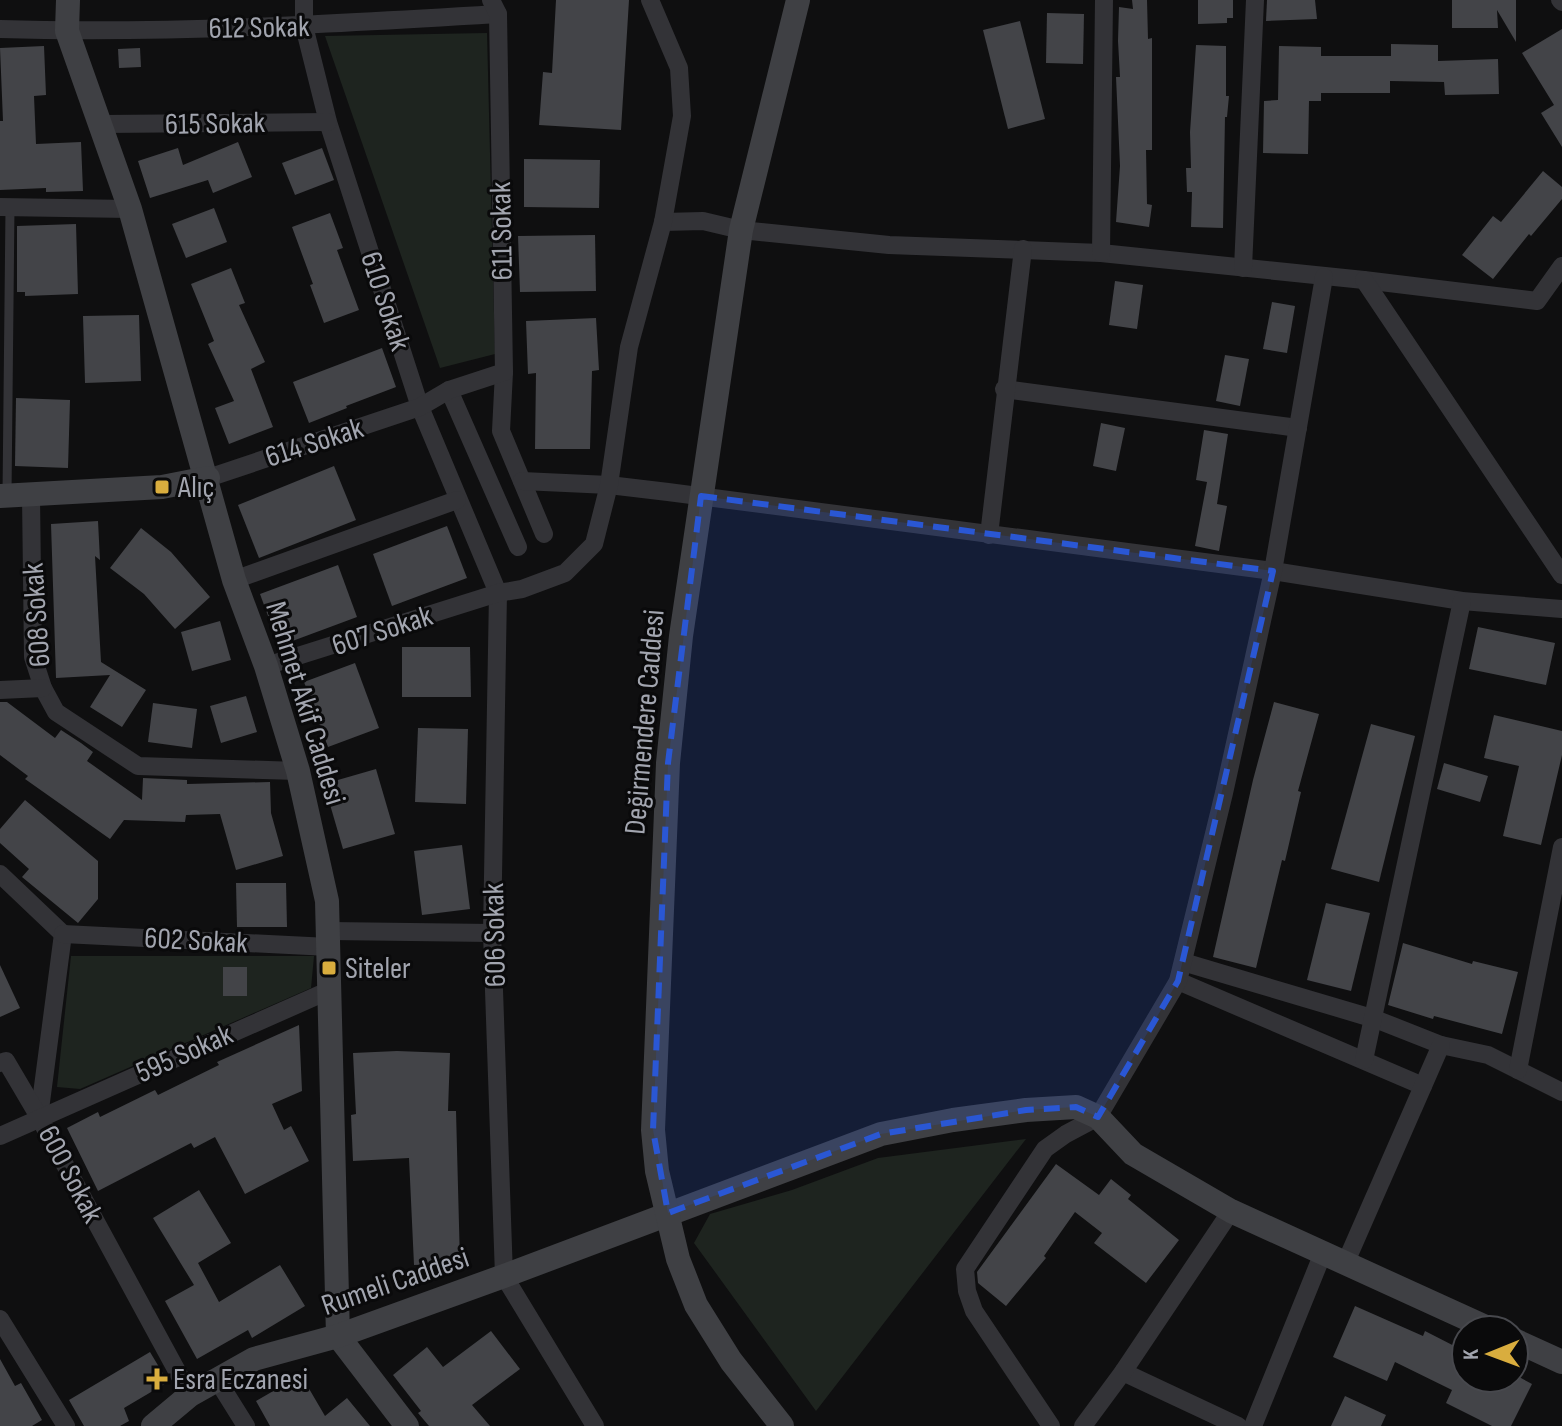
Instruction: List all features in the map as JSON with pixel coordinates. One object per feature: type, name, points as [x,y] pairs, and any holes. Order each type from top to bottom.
[{"type":"street","name":"Mehmet Akif Caddesi","points":[[68,0],[67,31],[130,209],[208,478],[234,580],[266,666],[298,771],[327,901],[338,1336]]},
{"type":"street","name":"610 Sokak","points":[[304,0],[304,26],[328,122],[420,407],[498,593]]},
{"type":"street","name":"607 Sokak","points":[[266,666],[498,593],[522,589],[565,573],[594,544],[609,485],[629,347],[663,222],[682,116],[679,68],[650,0]]},
{"type":"street","name":"Değirmendere Caddesi","points":[[782,1426],[731,1361],[696,1305],[678,1259],[657,1171],[653,1130],[668,763],[679,651],[741,230],[798,0]]},
{"type":"street","points":[[1101,253],[1104,0]]},
{"type":"street","points":[[1243,268],[1255,0]]},
{"type":"street","name":"612 Sokak","points":[[0,29],[67,31],[304,26],[495,7]]},
{"type":"street","name":"611 Sokak","points":[[495,7],[504,372],[501,431],[544,534]]},
{"type":"street","name":"615 Sokak","points":[[102,124],[328,122]]},
{"type":"street","points":[[5,207],[130,209]]},
{"type":"street","points":[[663,222],[703,221],[741,230],[889,245],[1101,253],[1537,301],[1562,266]]},
{"type":"street","points":[[989,535],[1023,249]]},
{"type":"street","points":[[1051,1426],[974,1311],[967,1291],[965,1269],[1045,1149],[1098,1117],[1178,981],[1273,571],[1324,277]]},
{"type":"street","points":[[1364,280],[1562,575]]},
{"type":"street","points":[[420,407],[449,390],[504,372]]},
{"type":"street","points":[[1004,389],[1298,428]]},
{"type":"street","points":[[449,390],[518,547]]},
{"type":"street","name":"614 Sokak","points":[[208,478],[420,407]]},
{"type":"street","points":[[13,496],[162,487],[208,478]]},
{"type":"street","points":[[522,481],[609,485],[701,496],[1273,571],[1462,601],[1562,609]]},
{"type":"street","name":"608 Sokak","points":[[13,496],[33,657],[43,688],[56,712],[138,766],[298,771]]},
{"type":"street","points":[[234,580],[457,500]]},
{"type":"street","name":"606 Sokak","points":[[498,593],[492,933],[504,1276]]},
{"type":"street","points":[[1364,1060],[1462,601]]},
{"type":"street","points":[[0,690],[43,688]]},
{"type":"street","points":[[1518,1070],[1562,847]]},
{"type":"street","points":[[0,874],[63,934]]},
{"type":"street","name":"602 Sokak","points":[[63,934],[329,939],[492,933]]},
{"type":"street","name":"600 Sokak","points":[[63,934],[39,1117],[190,1395]]},
{"type":"street","points":[[1183,962],[1375,1019],[1441,1045],[1488,1055],[1562,1092]]},
{"type":"street","points":[[1178,981],[1423,1086]]},
{"type":"street","name":"595 Sokak","points":[[0,1136],[330,990]]},
{"type":"street","points":[[1345,1264],[1441,1045]]},
{"type":"street","points":[[0,1063],[6,1061],[39,1117]]},
{"type":"street","name":"Rumeli Caddesi","points":[[153,1426],[190,1395],[254,1359],[338,1336],[881,1134],[1026,1110],[1076,1107],[1098,1117]]},
{"type":"street","points":[[1098,1117],[1133,1154],[1231,1211],[1456,1314]]},
{"type":"street","points":[[1089,1424],[1231,1211]]},
{"type":"street","points":[[1253,1426],[1323,1253]]},
{"type":"street","points":[[504,1276],[595,1426]]},
{"type":"street","points":[[0,1319],[66,1426]]},
{"type":"street","points":[[338,1336],[407,1426]]},
{"type":"street","points":[[1530,1347],[1562,1362]]},
{"type":"street","points":[[1123,1372],[1238,1426]]},
{"type":"street","points":[[216,1378],[246,1426]]},
{"type":"lane","points":[[5,207],[13,496]]},
{"type":"highlighted area","points":[[701,496],[1273,571],[1178,981],[1098,1117],[1076,1107],[1026,1110],[881,1134],[668,1213],[653,1130],[668,763]]},
{"type":"shaded area","points":[[487,33],[495,354],[440,368],[325,36]]},
{"type":"shaded area","points":[[71,956],[314,956],[311,988],[80,1089],[57,1087]]},
{"type":"shaded area","points":[[1026,1139],[816,1411],[694,1243],[710,1214],[792,1190],[878,1158]]},
{"type":"building","points":[[556,0],[629,0],[621,130],[539,125],[543,72],[552,73]]},
{"type":"building","points":[[1132,0],[1147,0],[1148,39],[1152,38],[1152,150],[1146,150],[1147,204],[1152,205],[1149,227],[1116,222],[1120,166],[1116,77],[1120,77],[1119,7],[1133,9]]},
{"type":"building","points":[[1198,0],[1233,0],[1233,18],[1227,18],[1227,23],[1198,24]]},
{"type":"building","points":[[1267,0],[1315,0],[1317,19],[1266,21]]},
{"type":"building","points":[[1452,0],[1516,0],[1516,42],[1497,10],[1498,28],[1452,28]]},
{"type":"building","points":[[1047,13],[1084,14],[1083,64],[1046,63]]},
{"type":"building","points":[[1020,21],[1045,119],[1008,129],[983,30]]},
{"type":"building","points":[[1562,29],[1562,147],[1541,113],[1554,105],[1522,53]]},
{"type":"building","points":[[1391,44],[1438,45],[1438,61],[1498,59],[1499,94],[1445,95],[1444,82],[1390,81],[1390,93],[1321,93],[1321,101],[1309,101],[1308,154],[1263,153],[1264,101],[1278,100],[1279,46],[1321,47],[1321,56],[1391,56]]},
{"type":"building","points":[[1196,45],[1226,46],[1226,96],[1229,96],[1225,117],[1223,228],[1191,227],[1192,192],[1187,192],[1186,168],[1191,168],[1190,132]]},
{"type":"building","points":[[44,46],[46,95],[34,96],[36,144],[81,142],[83,191],[46,192],[46,188],[0,190],[0,121],[3,121],[0,48]]},
{"type":"building","points":[[140,48],[141,67],[119,68],[118,49]]},
{"type":"building","points":[[238,142],[252,177],[213,193],[208,180],[150,198],[138,161],[178,148],[183,165]]},
{"type":"building","points":[[322,148],[334,180],[295,195],[282,163]]},
{"type":"building","points":[[524,159],[600,160],[599,208],[524,207]]},
{"type":"building","points":[[1543,171],[1562,187],[1562,199],[1493,279],[1462,255],[1493,216],[1501,222]]},
{"type":"building","points":[[214,208],[227,242],[186,258],[172,224]]},
{"type":"building","points":[[330,213],[343,248],[337,250],[359,310],[324,323],[292,227]]},
{"type":"building","points":[[76,224],[78,294],[25,296],[25,292],[17,292],[17,226]]},
{"type":"building","points":[[595,235],[596,291],[520,292],[518,236]]},
{"type":"building","points":[[231,268],[245,303],[239,305],[265,362],[251,369],[273,427],[229,444],[215,408],[234,401],[208,344],[214,341],[191,284]]},
{"type":"building","points":[[1115,281],[1143,285],[1137,329],[1109,325]]},
{"type":"building","points":[[1272,302],[1295,306],[1287,353],[1263,349]]},
{"type":"building","points":[[139,315],[141,381],[85,383],[83,316]]},
{"type":"building","points":[[596,318],[599,370],[592,371],[590,449],[535,449],[536,373],[528,374],[526,321]]},
{"type":"building","points":[[382,348],[396,387],[309,423],[293,382]]},
{"type":"building","points":[[1225,355],[1249,359],[1240,406],[1216,401]]},
{"type":"building","points":[[16,398],[70,400],[68,468],[15,466]]},
{"type":"building","points":[[1101,423],[1125,428],[1116,471],[1093,466]]},
{"type":"building","points":[[1204,430],[1228,434],[1217,504],[1227,506],[1219,551],[1195,546],[1207,482],[1196,480]]},
{"type":"building","points":[[334,466],[356,520],[259,558],[238,505]]},
{"type":"building","points":[[98,521],[100,560],[95,556],[101,662],[146,690],[122,727],[90,707],[110,675],[56,678],[51,524]]},
{"type":"building","points":[[447,526],[467,578],[392,606],[373,554]]},
{"type":"building","points":[[141,528],[171,552],[210,597],[175,629],[144,594],[110,568]]},
{"type":"building","points":[[338,565],[357,617],[279,646],[260,594]]},
{"type":"building","points":[[220,621],[231,660],[192,671],[181,632]]},
{"type":"building","points":[[1478,627],[1555,643],[1546,685],[1469,669]]},
{"type":"building","points":[[402,647],[470,647],[471,697],[402,697]]},
{"type":"building","points":[[355,663],[379,728],[328,747],[304,682]]},
{"type":"building","points":[[246,696],[257,732],[221,743],[210,706]]},
{"type":"building","points":[[0,702],[7,702],[55,738],[61,730],[81,743],[93,752],[87,761],[142,800],[143,778],[187,780],[187,784],[270,782],[271,813],[283,856],[236,870],[220,814],[186,815],[185,822],[124,820],[110,839],[25,779],[28,776],[0,755]]},
{"type":"building","points":[[1274,702],[1319,714],[1256,968],[1213,957]]},
{"type":"building","points":[[153,703],[197,709],[192,748],[148,742]]},
{"type":"building","points":[[1494,715],[1562,731],[1562,755],[1541,845],[1503,836],[1519,766],[1484,758]]},
{"type":"building","points":[[1371,724],[1415,736],[1379,882],[1331,869]]},
{"type":"building","points":[[418,728],[468,729],[466,804],[415,802]]},
{"type":"building","points":[[1444,763],[1488,776],[1480,802],[1437,789]]},
{"type":"building","points":[[376,769],[395,834],[343,849],[324,784]]},
{"type":"building","points":[[25,800],[98,861],[98,899],[78,923],[22,877],[29,869],[0,843],[0,829]]},
{"type":"building","points":[[462,845],[470,909],[422,915],[414,851]]},
{"type":"building","points":[[236,883],[286,883],[287,927],[237,927]]},
{"type":"building","points":[[1326,903],[1370,913],[1351,991],[1307,980]]},
{"type":"building","points":[[1403,943],[1472,964],[1473,961],[1518,972],[1502,1034],[1434,1016],[1433,1019],[1388,1005]]},
{"type":"building","points":[[0,965],[20,1008],[0,1017]]},
{"type":"building","points":[[223,967],[247,967],[247,996],[223,996]]},
{"type":"building","points":[[299,1025],[302,1091],[272,1104],[284,1130],[291,1126],[309,1161],[245,1194],[215,1137],[194,1148],[191,1143],[98,1191],[67,1128],[98,1112],[100,1117],[155,1090],[158,1095],[219,1065],[217,1062]]},
{"type":"building","points":[[353,1053],[450,1053],[448,1111],[456,1111],[460,1263],[414,1265],[409,1158],[353,1161],[351,1115],[356,1114]]},
{"type":"building","points":[[1056,1164],[1099,1195],[1111,1179],[1131,1195],[1128,1199],[1179,1240],[1146,1283],[1094,1243],[1102,1233],[1075,1212],[1044,1256],[1046,1258],[1006,1306],[978,1283],[977,1272]]},
{"type":"building","points":[[199,1190],[231,1243],[198,1263],[219,1302],[280,1265],[305,1306],[252,1338],[248,1330],[197,1359],[165,1301],[194,1285],[153,1218]]},
{"type":"building","points":[[1355,1306],[1423,1336],[1425,1331],[1450,1344],[1450,1389],[1395,1362],[1387,1381],[1333,1357]]},
{"type":"building","points":[[491,1331],[520,1369],[472,1405],[490,1426],[429,1426],[393,1375],[427,1347],[443,1367]]},
{"type":"building","points":[[150,1352],[168,1382],[124,1408],[129,1421],[120,1426],[84,1426],[69,1400]]},
{"type":"building","points":[[0,1359],[15,1386],[21,1383],[42,1420],[32,1426],[0,1426]]},
{"type":"building","points":[[301,1375],[325,1416],[347,1398],[370,1426],[270,1426],[256,1401]]},
{"type":"building","points":[[1450,1394],[1527,1394],[1511,1426],[1492,1426],[1446,1403]]},
{"type":"building","points":[[1345,1396],[1386,1415],[1381,1426],[1331,1426]]},
{"type":"place","name":"Alıç","points":[[162,487]]},
{"type":"place","name":"Siteler","points":[[329,968]]},
{"type":"place","name":"Esra Eczanesi","points":[[157,1379]]}]
